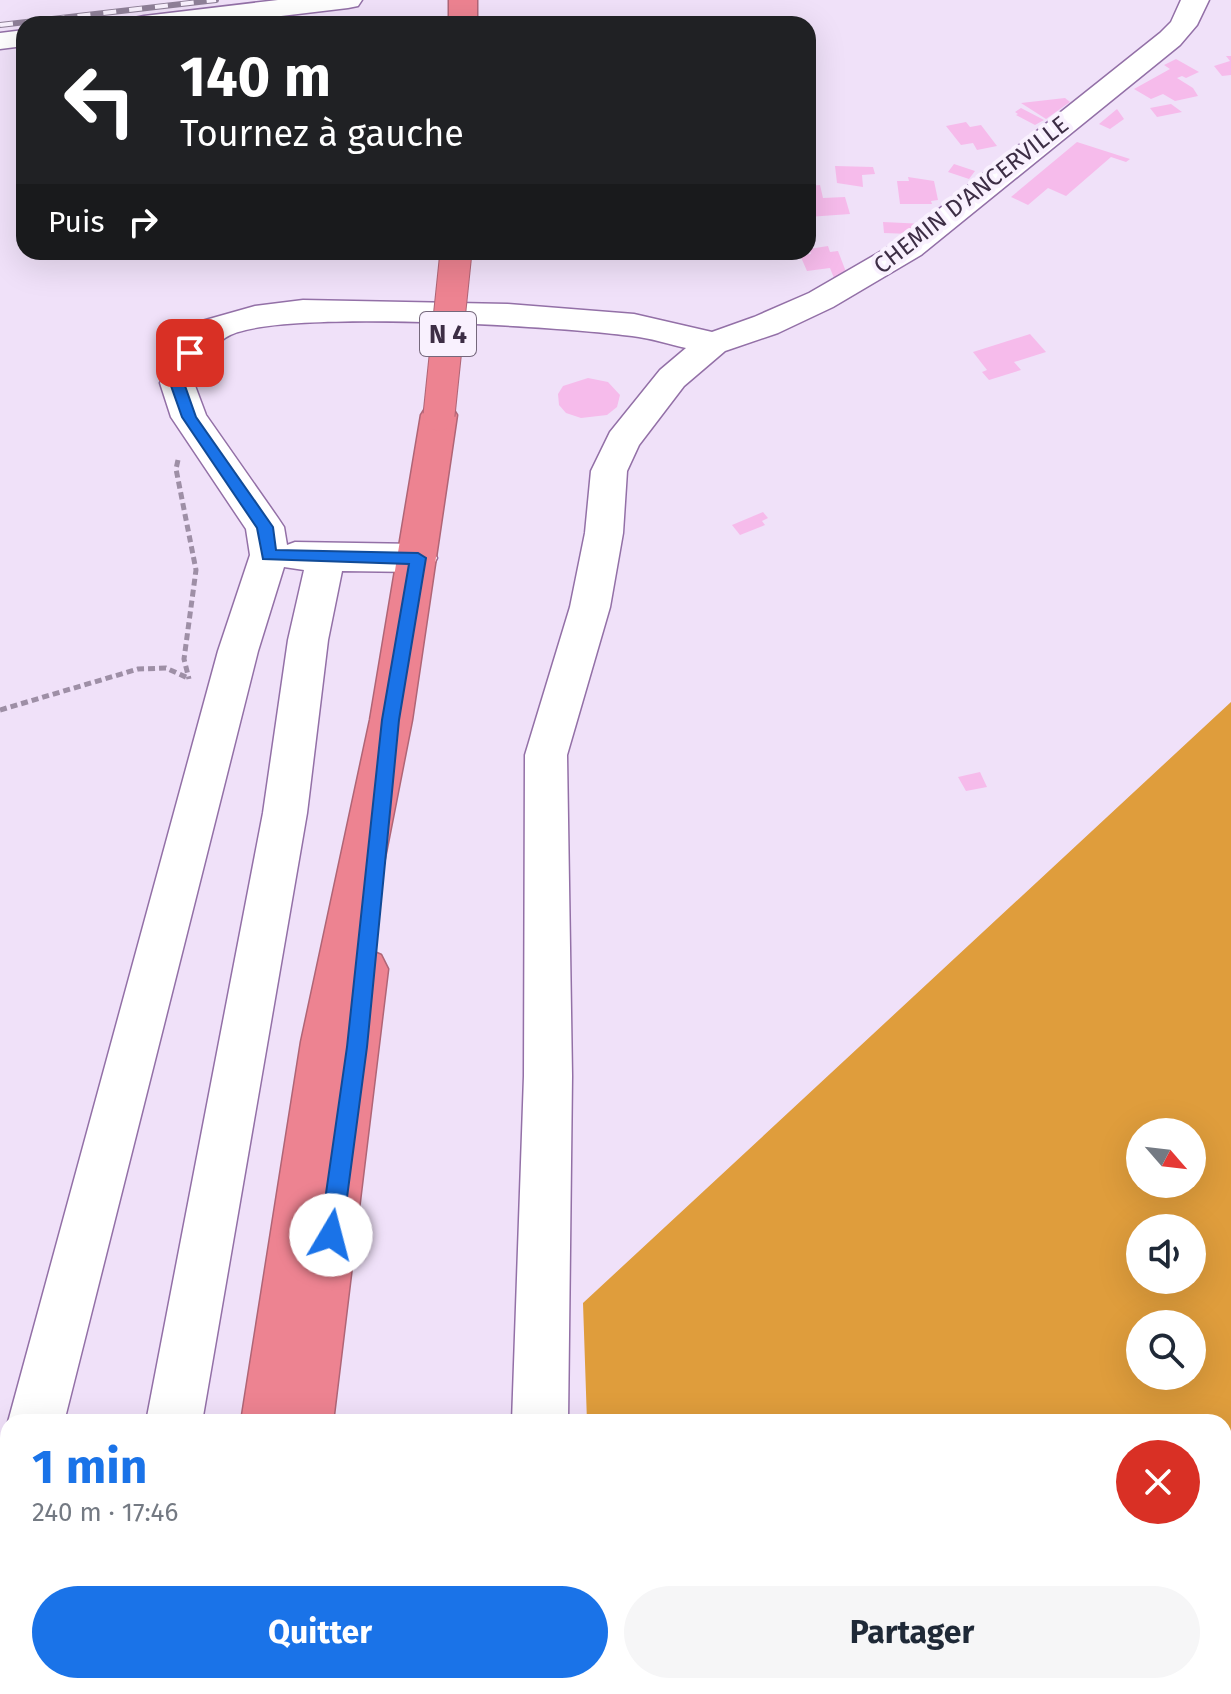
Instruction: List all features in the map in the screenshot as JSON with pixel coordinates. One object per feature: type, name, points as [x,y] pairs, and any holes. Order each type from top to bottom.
[{"type":"highway","name":"N 4","points":[[270,1414],[325,1042],[391,720],[418,558],[439,415],[455,260]]},
{"type":"highway","name":"N 4","points":[[306,1414],[357,1047],[391,720]]},
{"type":"street","points":[[212,16],[348,0]]},
{"type":"street","name":"CHEMIN D'ANCERVILLE","points":[[713,343],[766,325],[821,300],[910,248],[1161,47],[1183,25],[1195,0]]},
{"type":"street","points":[[38,1414],[223,708],[269,555],[265,527],[189,417],[177,383],[190,353],[214,329],[255,317],[303,311],[508,315],[634,325],[713,343]]},
{"type":"street","points":[[540,1414],[548,1076],[546,755],[590,607],[604,533],[609,471],[623,441],[672,378],[713,343]]},
{"type":"street","points":[[269,555],[418,558]]},
{"type":"street","points":[[175,1414],[285,813],[308,640],[326,556]]},
{"type":"path","points":[[189,417],[176,469],[196,570],[184,659],[189,679]]},
{"type":"path","points":[[0,710],[138,669],[166,668],[189,679],[223,708]]},
{"type":"shaded area","points":[[1231,702],[1231,1414],[587,1414],[583,1303]]},
{"type":"building","points":[[1226,56],[1231,56],[1231,75],[1222,76],[1214,66],[1230,61]]},
{"type":"building","points":[[1176,59],[1199,72],[1177,78],[1193,88],[1198,96],[1175,101],[1163,94],[1151,99],[1134,89],[1170,69],[1164,65]]},
{"type":"building","points":[[1065,98],[1070,102],[1046,119],[1021,103]]},
{"type":"building","points":[[1171,104],[1182,112],[1157,117],[1150,108]]},
{"type":"building","points":[[1021,108],[1044,120],[1035,125],[1016,115],[1015,112]]},
{"type":"building","points":[[1117,109],[1124,119],[1110,129],[1099,124]]},
{"type":"building","points":[[966,122],[970,127],[981,125],[997,146],[977,150],[973,143],[961,145],[946,126]]},
{"type":"building","points":[[1077,142],[1130,159],[1126,162],[1111,157],[1066,196],[1048,188],[1028,205],[1011,197]]},
{"type":"building","points":[[954,164],[975,171],[969,179],[948,172]]},
{"type":"building","points":[[835,166],[873,167],[875,174],[862,175],[863,187],[837,183]]},
{"type":"building","points":[[908,177],[934,181],[938,200],[931,201],[932,204],[900,204],[897,181],[909,181]]},
{"type":"building","points":[[816,185],[820,185],[823,198],[845,197],[850,214],[816,216]]},
{"type":"building","points":[[883,222],[925,224],[911,234],[884,233]]},
{"type":"building","points":[[828,246],[830,252],[838,251],[848,277],[834,278],[830,268],[807,271],[802,260],[816,260],[816,248]]},
{"type":"building","points":[[1030,334],[1046,352],[1014,362],[1021,370],[989,380],[982,372],[987,370],[973,352]]},
{"type":"building","points":[[588,378],[608,382],[620,395],[617,407],[607,415],[581,418],[566,413],[559,405],[558,394],[563,386]]},
{"type":"building","points":[[763,512],[768,518],[762,521],[765,525],[740,535],[732,525]]},
{"type":"building","points":[[980,772],[987,787],[966,791],[958,777]]},
{"type":"railway","points":[[78,16],[216,0]]},
{"type":"railway","points":[[0,25],[16,23]]},
{"type":"route","points":[[190,353],[177,383],[189,417],[265,527],[269,555],[418,558],[391,720],[357,1047],[331,1235]]}]
